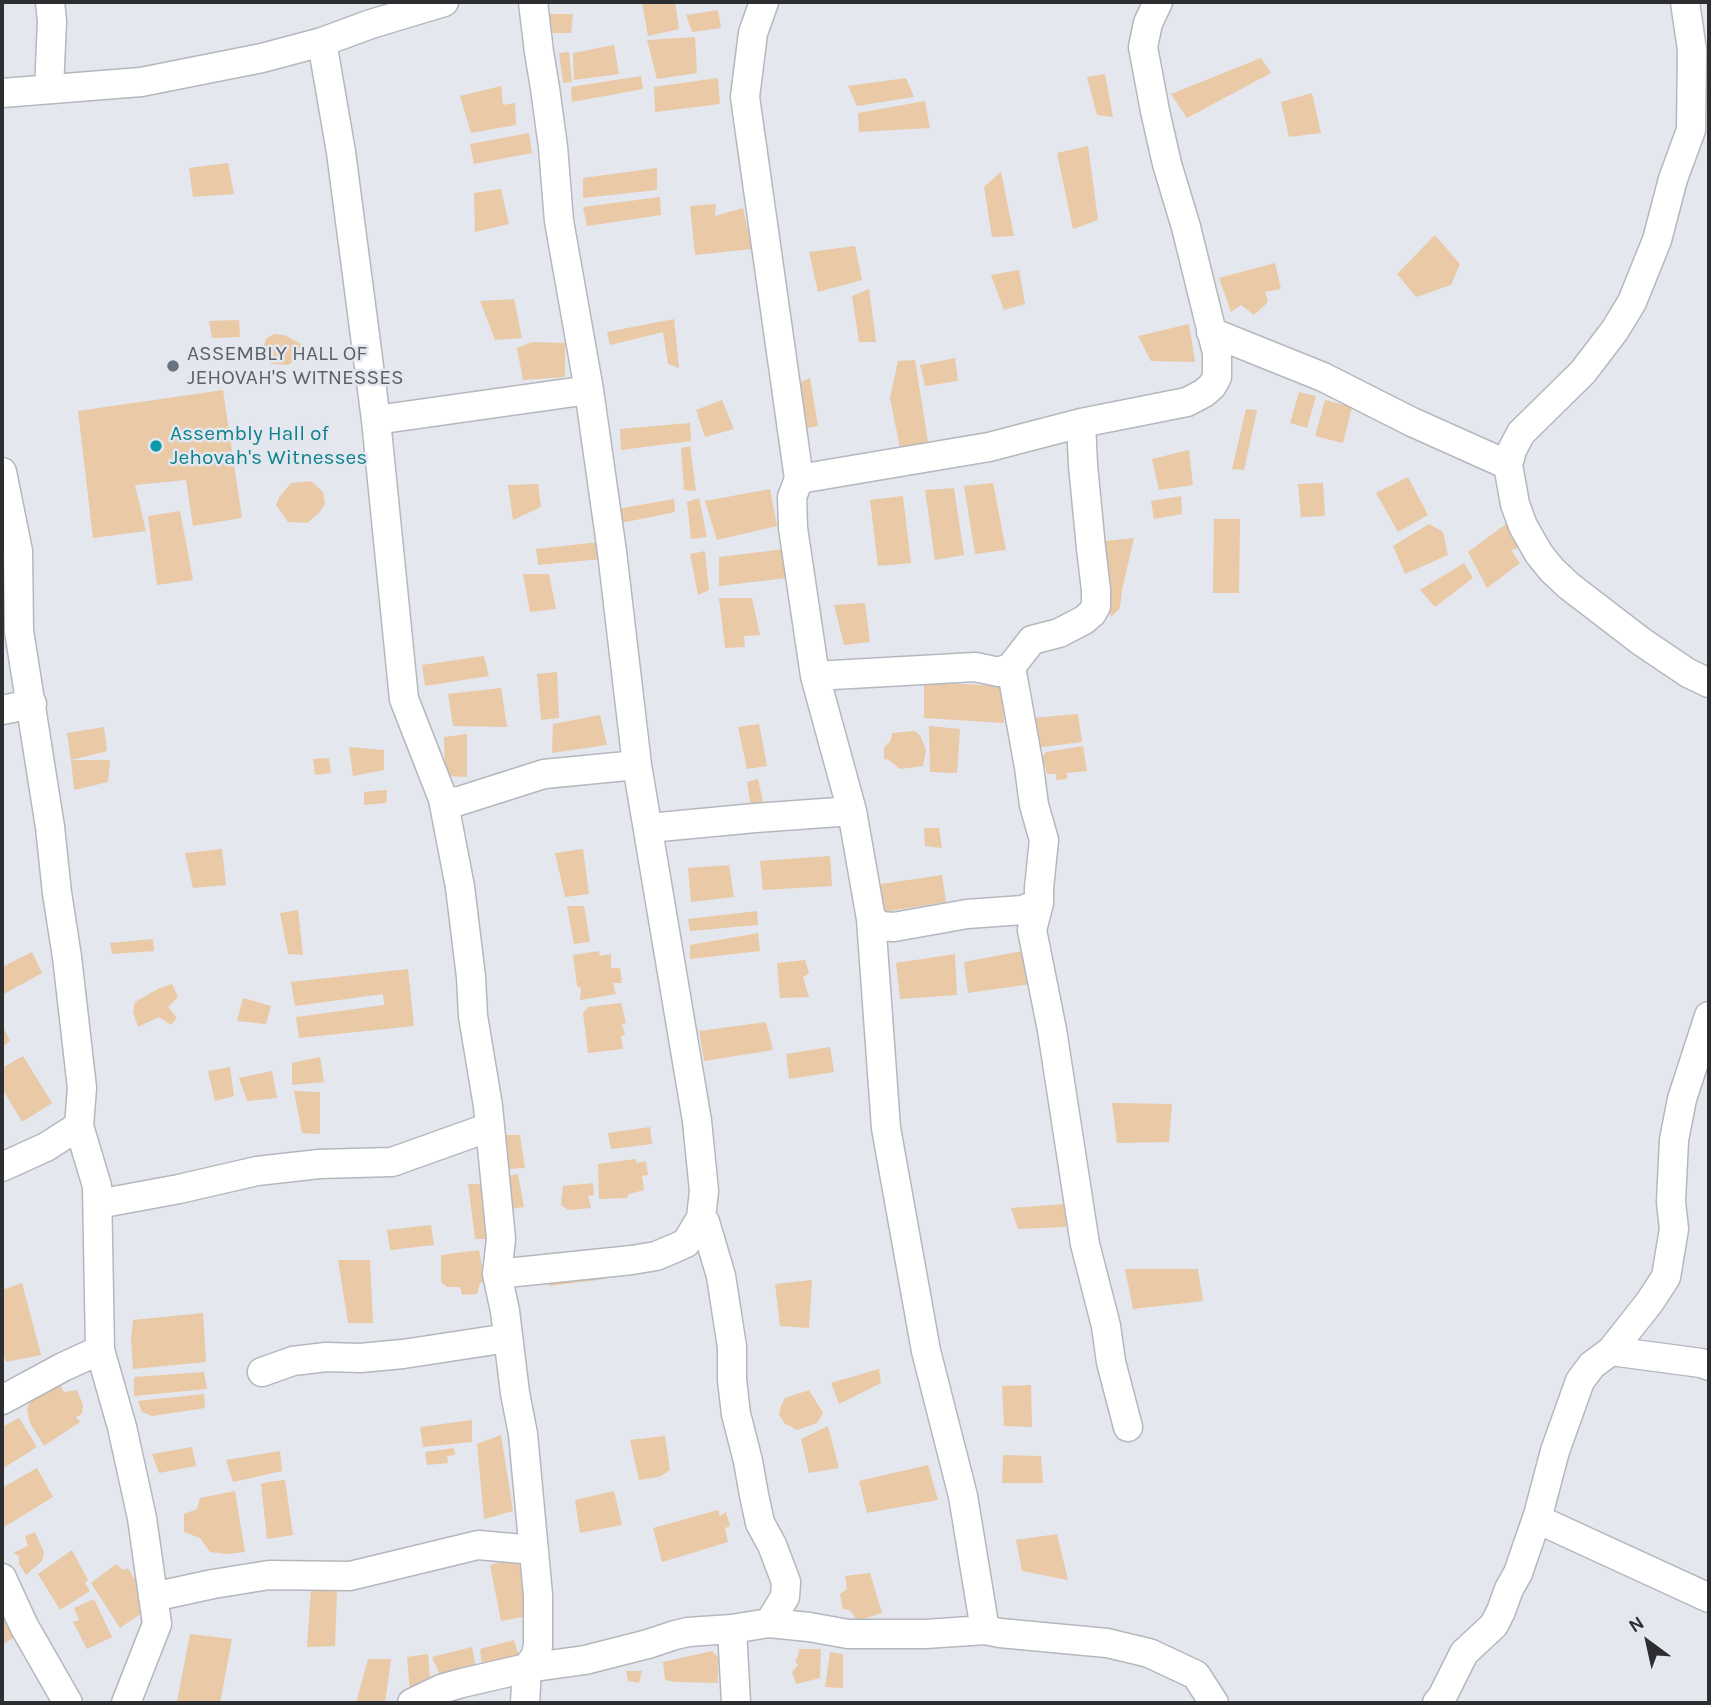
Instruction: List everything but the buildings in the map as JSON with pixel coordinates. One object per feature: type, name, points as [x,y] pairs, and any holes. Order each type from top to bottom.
[{"type":"street","points":[[49,89],[52,21],[50,2]]},
{"type":"street","points":[[2,93],[141,82],[262,58],[444,2]]},
{"type":"street","points":[[497,1274],[632,1260],[656,1255],[686,1242],[701,1218],[704,1191],[697,1121],[638,765],[589,390],[559,220],[551,135],[533,2]]},
{"type":"street","points":[[764,2],[753,33],[745,97],[799,479],[792,497],[793,528],[815,676],[852,811],[871,919],[886,1128],[926,1352],[964,1496],[985,1630]]},
{"type":"street","points":[[799,479],[989,447],[1081,423],[1187,402],[1212,386],[1217,377],[1217,353],[1186,227],[1167,164],[1143,47],[1148,23],[1158,2]]},
{"type":"street","points":[[1685,2],[1692,50],[1691,130],[1673,179],[1652,253],[1632,302],[1615,330],[1583,372],[1521,432],[1508,465],[1515,503],[1523,526],[1552,570],[1642,642],[1688,673],[1709,682]]},
{"type":"street","points":[[322,41],[341,152],[376,420],[404,699],[443,799],[460,887],[473,1016],[490,1127],[500,1239],[497,1274],[523,1434],[538,1595],[538,1646],[535,1657],[527,1668],[526,1703]]},
{"type":"street","points":[[1211,332],[1323,377],[1412,422],[1508,465]]},
{"type":"street","points":[[376,420],[589,390]]},
{"type":"street","points":[[815,676],[975,667],[999,671],[1011,667],[1032,640],[1059,633],[1092,613],[1096,606],[1097,590],[1090,548],[1081,423]]},
{"type":"street","points":[[2,472],[18,551],[19,631],[32,704],[69,970],[82,1088],[79,1126],[97,1186],[100,1350],[122,1427],[142,1518],[157,1624],[126,1703]]},
{"type":"street","points":[[1011,667],[1034,805],[1044,840],[1039,903],[1032,930],[1052,1030],[1085,1244],[1128,1427]]},
{"type":"street","points":[[2,710],[32,704]]},
{"type":"street","points":[[443,799],[456,802],[544,774],[638,765]]},
{"type":"street","points":[[649,828],[852,811]]},
{"type":"street","points":[[871,919],[881,926],[894,927],[967,914],[1023,910],[1039,903]]},
{"type":"street","points":[[1437,1703],[1464,1653],[1493,1625],[1518,1573],[1537,1519],[1555,1451],[1580,1381],[1592,1365],[1611,1351],[1666,1277],[1674,1229],[1671,1202],[1674,1140],[1682,1099],[1709,1016]]},
{"type":"street","points":[[2,1167],[46,1147],[79,1126]]},
{"type":"street","points":[[98,1204],[257,1171],[319,1164],[392,1162],[490,1127]]},
{"type":"street","points":[[701,1218],[705,1222],[721,1276],[732,1347],[736,1414],[760,1523],[772,1545],[786,1583],[785,1597],[769,1623]]},
{"type":"street","points":[[261,1372],[293,1361],[404,1354],[508,1338]]},
{"type":"street","points":[[2,1400],[100,1350]]},
{"type":"street","points":[[1611,1351],[1709,1366]]},
{"type":"street","points":[[1537,1519],[1709,1598]]},
{"type":"street","points":[[153,1597],[269,1575],[350,1576],[478,1545],[534,1550]]},
{"type":"street","points":[[2,1578],[24,1626],[68,1703]]},
{"type":"street","points":[[412,1703],[441,1689],[527,1668],[585,1660],[688,1632],[769,1623],[848,1634],[925,1634],[985,1630],[1107,1643],[1149,1653],[1196,1675],[1214,1703]]},
{"type":"street","points":[[732,1629],[736,1703]]},
{"type":"place","name":"ASSEMBLY HALL OF JEHOVAH'S WITNESSES","points":[[173,366]]},
{"type":"place","name":"Assembly Hall of Jehovah's Witnesses","points":[[156,446]]}]
